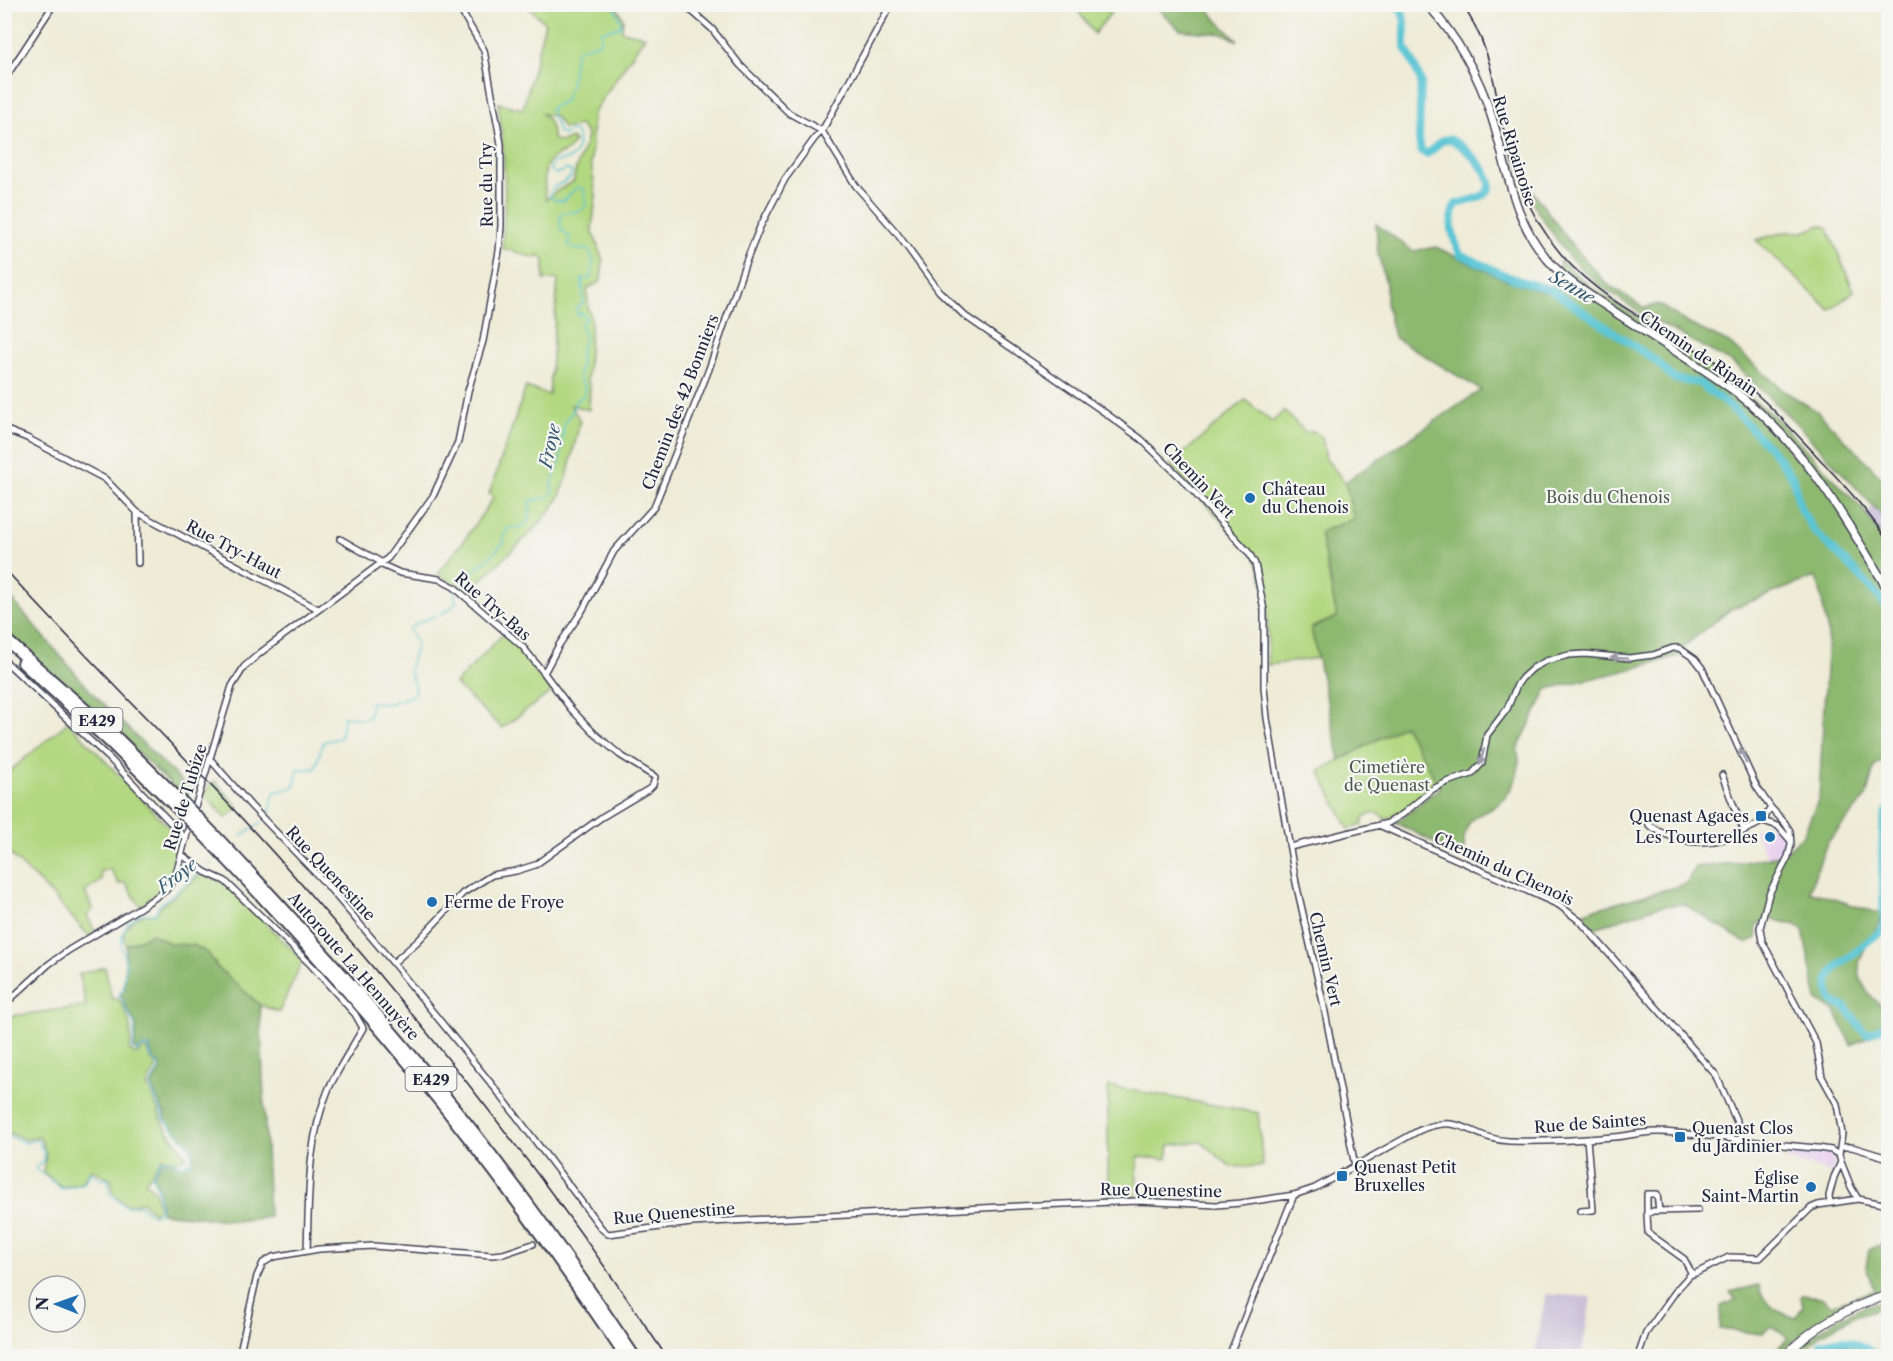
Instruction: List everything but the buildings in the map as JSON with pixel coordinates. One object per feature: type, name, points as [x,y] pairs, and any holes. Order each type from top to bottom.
[{"type":"highway","name":"Autoroute La Hennuyère","points":[[4,638],[114,735],[185,811],[286,910],[406,1048],[476,1136],[529,1206],[634,1356]]},
{"type":"highway","name":"Autoroute La Hennuyère","points":[[4,647],[185,811]]},
{"type":"highway","name":"Autoroute La Hennuyère","points":[[200,826],[408,1062],[471,1140],[523,1209],[625,1356]]},
{"type":"main road","points":[[1785,1356],[1802,1340],[1830,1320],[1854,1307],[1888,1295]]},
{"type":"street","points":[[4,80],[54,4]]},
{"type":"street","name":"Rue du Try","points":[[382,565],[428,504],[450,463],[460,438],[468,391],[483,341],[499,251],[501,144],[484,50],[458,4]]},
{"type":"street","name":"Chemin Vert","points":[[680,4],[712,29],[732,56],[789,113],[822,131],[856,186],[885,218],[930,281],[951,304],[964,316],[1104,411],[1141,439],[1182,479],[1249,553],[1255,564],[1262,601],[1265,626],[1265,701],[1290,848],[1355,1166]]},
{"type":"street","name":"Chemin des 42 Bonniers","points":[[544,673],[559,645],[582,611],[614,551],[654,507],[709,369],[742,271],[760,227],[779,189],[822,131],[891,4]]},
{"type":"street","name":"Rue Ripainoise","points":[[1427,4],[1458,43],[1479,82],[1493,119],[1509,185],[1526,229],[1559,272],[1620,315]]},
{"type":"street","name":"Chemin de Ripain","points":[[1620,315],[1735,392],[1777,428],[1823,484],[1888,590]]},
{"type":"street","name":"Rue Try-Haut","points":[[4,429],[27,438],[105,479],[137,512],[318,609]]},
{"type":"street","points":[[137,512],[138,563]]},
{"type":"street","name":"Rue Try-Bas","points":[[340,539],[379,561],[382,565],[400,573],[444,580],[455,588],[513,637],[571,709],[594,733],[620,755],[655,777],[653,785],[535,865],[488,877],[463,893],[418,941],[393,963]]},
{"type":"street","points":[[318,609],[382,565]]},
{"type":"street","name":"Rue de Tubize","points":[[4,1005],[48,964],[141,907],[165,891],[172,883],[235,680],[244,667],[260,652],[318,609]]},
{"type":"street","points":[[1290,848],[1397,819],[1433,789],[1478,770],[1482,764],[1487,735],[1507,709],[1517,685],[1533,668],[1546,661],[1569,655],[1629,658],[1653,655],[1676,648],[1686,651],[1702,668],[1752,777],[1771,808],[1790,831],[1788,858],[1769,894],[1760,928],[1762,941],[1816,1043],[1822,1077],[1838,1104],[1842,1134],[1839,1155],[1851,1188],[1858,1199]]},
{"type":"street","points":[[4,660],[110,759],[186,839]]},
{"type":"street","name":"Rue Quenestine","points":[[210,759],[325,883],[393,963],[498,1092],[608,1234],[691,1223],[1117,1202],[1229,1205],[1294,1195],[1315,1188],[1355,1166]]},
{"type":"street","points":[[1722,775],[1745,831]]},
{"type":"street","points":[[1648,818],[1649,825],[1660,832],[1686,842],[1703,843],[1721,841],[1745,831],[1763,821],[1771,808]]},
{"type":"street","points":[[1763,821],[1778,826],[1791,840]]},
{"type":"street","name":"Chemin du Chenois","points":[[1378,825],[1558,905],[1575,917],[1716,1076],[1740,1129],[1742,1140]]},
{"type":"street","points":[[182,855],[203,871],[225,881],[311,965],[355,1014],[363,1028],[336,1074],[322,1108],[310,1172],[307,1251]]},
{"type":"street","name":"Rue de Saintes","points":[[1355,1166],[1428,1126],[1446,1123],[1458,1124],[1488,1137],[1505,1141],[1587,1139],[1660,1132],[1818,1148],[1831,1150],[1839,1155]]},
{"type":"street","points":[[1580,1211],[1593,1210],[1587,1139]]},
{"type":"street","points":[[1841,1147],[1852,1147],[1888,1158]]},
{"type":"street","points":[[1830,1202],[1829,1196],[1841,1162]]},
{"type":"street","points":[[1659,1211],[1657,1194],[1647,1194],[1648,1233],[1684,1259],[1692,1274]]},
{"type":"street","points":[[1229,1356],[1294,1195]]},
{"type":"street","points":[[1638,1356],[1646,1333],[1684,1281],[1692,1274],[1728,1257],[1760,1258],[1811,1208],[1830,1202],[1858,1199],[1888,1205]]},
{"type":"street","points":[[1647,1214],[1659,1211],[1698,1210]]},
{"type":"street","points":[[239,1356],[253,1292],[263,1263],[273,1257],[307,1251],[373,1246],[492,1255],[503,1254],[533,1244]]},
{"type":"shaded area","points":[[1874,506],[1888,522],[1888,547],[1866,513]]},
{"type":"shaded area","name":"Les Tourterelles","points":[[1769,825],[1780,832],[1786,849],[1784,854],[1768,858],[1753,830]]},
{"type":"shaded area","points":[[1789,1149],[1829,1153],[1835,1159],[1832,1172],[1787,1160]]},
{"type":"shaded area","points":[[1546,1294],[1591,1297],[1582,1353],[1601,1356],[1534,1356]]},
{"type":"green space","points":[[526,5],[616,5],[623,19],[622,31],[645,36],[593,113],[591,163],[596,196],[592,229],[603,261],[601,281],[587,289],[591,318],[587,381],[590,385],[589,410],[571,405],[580,421],[567,477],[559,498],[536,528],[466,594],[438,573],[494,497],[489,494],[526,387],[549,395],[558,279],[544,280],[544,260],[538,254],[535,258],[502,248],[505,176],[498,103],[523,109],[545,23]],"holes":[[[542,114],[555,116],[564,129],[580,125],[587,134],[574,181],[546,200],[544,178],[546,167],[552,159],[566,151],[574,142],[572,138],[562,142],[554,140],[549,121]]]},
{"type":"green space","points":[[1074,5],[1117,5],[1094,34]]},
{"type":"green space","points":[[1154,5],[1206,5],[1216,19],[1238,41],[1225,34],[1180,30]]},
{"type":"green space","points":[[1527,184],[1572,245],[1607,284],[1644,308],[1658,304],[1689,324],[1729,343],[1783,390],[1818,412],[1888,484],[1888,522],[1793,420],[1733,363],[1644,315],[1598,284],[1569,257],[1538,212],[1523,185]]},
{"type":"green space","name":"Bois du Chenois","points":[[1376,224],[1413,251],[1436,247],[1506,280],[1545,292],[1557,282],[1560,260],[1591,287],[1698,358],[1775,417],[1866,513],[1888,547],[1888,757],[1875,765],[1866,797],[1827,843],[1809,891],[1881,914],[1877,927],[1863,951],[1859,973],[1869,993],[1886,1010],[1884,1030],[1851,1045],[1835,1011],[1817,1000],[1803,930],[1796,925],[1767,918],[1756,925],[1757,938],[1746,943],[1684,904],[1656,907],[1592,929],[1584,912],[1686,884],[1695,867],[1744,862],[1784,854],[1803,835],[1819,798],[1828,634],[1819,585],[1815,577],[1731,609],[1683,647],[1685,654],[1547,689],[1517,750],[1519,766],[1511,789],[1500,802],[1474,817],[1467,826],[1464,840],[1465,859],[1395,822],[1440,788],[1404,725],[1340,760],[1311,628],[1337,617],[1320,532],[1354,519],[1345,482],[1481,390],[1394,337],[1386,303],[1386,284],[1378,253]]},
{"type":"green space","points":[[1821,225],[1827,227],[1854,291],[1830,310],[1756,240],[1786,232],[1804,232]]},
{"type":"green space","points":[[1245,400],[1272,422],[1284,411],[1306,433],[1313,431],[1322,437],[1326,459],[1345,482],[1354,519],[1320,532],[1337,617],[1311,628],[1318,658],[1268,665],[1266,596],[1255,557],[1170,465]]},
{"type":"green space","points":[[4,590],[94,695],[189,789],[187,799],[5,630]]},
{"type":"green space","points":[[504,633],[520,649],[551,692],[502,728],[455,684]]},
{"type":"green space","points":[[68,722],[179,838],[169,879],[161,891],[140,906],[125,882],[119,884],[110,869],[100,872],[102,880],[85,892],[93,910],[87,915],[95,932],[89,936],[51,894],[5,849],[4,776]]},
{"type":"green space","name":"Cimetière de Quenast","points":[[1404,725],[1438,783],[1398,815],[1384,819],[1376,813],[1362,820],[1363,825],[1349,829],[1319,771]]},
{"type":"green space","points":[[215,781],[239,808],[226,818],[203,793]]},
{"type":"green space","points":[[202,873],[224,883],[303,960],[279,1012],[260,1005],[218,968],[208,953],[193,945],[171,944],[152,934],[126,945],[123,933],[133,921],[140,916],[155,914],[161,906]]},
{"type":"green space","points":[[152,934],[171,944],[193,945],[208,953],[218,968],[260,1005],[269,1217],[236,1221],[162,1213],[159,1190],[153,1176],[161,1161],[173,1161],[182,1166],[192,1161],[192,1148],[165,1120],[165,1115],[151,1086],[161,1067],[152,1057],[150,1047],[142,1047],[138,1051],[134,1049],[136,1026],[120,994],[124,990],[126,945]]},
{"type":"green space","points":[[105,967],[112,999],[118,998],[127,1016],[131,1036],[130,1050],[135,1055],[148,1049],[149,1057],[157,1066],[147,1085],[166,1128],[187,1157],[175,1161],[162,1158],[145,1182],[155,1191],[159,1208],[154,1213],[142,1202],[127,1205],[112,1192],[111,1180],[91,1169],[82,1183],[62,1187],[43,1172],[46,1153],[39,1136],[26,1140],[5,1131],[5,1017],[86,1006],[79,974]]},
{"type":"green space","points":[[1108,1086],[1258,1113],[1263,1166],[1231,1167],[1201,1142],[1169,1145],[1167,1159],[1138,1157],[1136,1197],[1108,1196]]},
{"type":"green space","points":[[1879,1245],[1884,1255],[1888,1255],[1888,1290],[1857,1301],[1828,1316],[1802,1334],[1777,1356],[1770,1356],[1788,1338],[1771,1326],[1762,1334],[1720,1329],[1721,1306],[1736,1300],[1730,1292],[1759,1285],[1760,1292],[1772,1307],[1796,1318],[1803,1306],[1800,1297],[1802,1295],[1821,1297],[1831,1305],[1874,1291],[1866,1267],[1869,1250]]},
{"type":"green space","points":[[1888,1300],[1888,1306],[1854,1316],[1820,1335],[1799,1356],[1788,1356],[1834,1321],[1860,1308]]},
{"type":"green space","points":[[1838,1344],[1872,1356],[1820,1356],[1819,1353],[1827,1346]]},
{"type":"waterway","name":"Froye","points":[[457,587],[499,548],[509,528],[516,528],[528,522],[530,501],[547,498],[553,493],[552,482],[560,463],[564,424],[576,401],[584,396],[585,387],[580,380],[579,373],[580,353],[585,336],[580,325],[586,319],[582,313],[578,315],[576,308],[583,303],[582,279],[590,279],[593,261],[589,250],[573,249],[568,245],[570,238],[561,229],[560,214],[580,211],[586,206],[584,189],[577,187],[563,201],[554,200],[549,195],[553,188],[570,178],[572,172],[566,169],[556,174],[550,170],[552,164],[573,156],[578,142],[575,131],[563,135],[558,132],[551,108],[565,101],[572,78],[575,53],[580,48],[599,43],[602,38],[601,31],[620,27],[621,22],[613,4]]},
{"type":"waterway","name":"Senne","points":[[1394,4],[1401,9],[1405,21],[1405,48],[1421,81],[1419,140],[1421,151],[1426,154],[1445,140],[1454,141],[1469,152],[1483,168],[1490,183],[1489,189],[1483,195],[1456,204],[1453,210],[1451,223],[1460,254],[1511,278],[1552,290],[1656,361],[1674,379],[1699,383],[1732,408],[1778,457],[1793,478],[1800,508],[1814,531],[1852,568],[1888,610]]},
{"type":"waterway","name":"Froye","points":[[268,816],[275,792],[294,787],[298,769],[315,769],[323,742],[340,738],[344,716],[362,719],[369,717],[371,702],[389,704],[413,695],[415,687],[409,670],[417,644],[409,629],[451,608],[456,603],[454,591]]},
{"type":"waterway","name":"Senne","points":[[1888,749],[1888,757]]},
{"type":"waterway","name":"Senne","points":[[1888,810],[1882,847],[1884,926],[1880,933],[1837,966],[1828,984],[1833,1002],[1845,1007],[1867,1034],[1888,1025]]},
{"type":"waterway","name":"Froye","points":[[241,836],[262,822]]},
{"type":"waterway","name":"Froye","points":[[206,868],[211,864]]},
{"type":"waterway","name":"Froye","points":[[4,1134],[26,1143],[37,1139],[44,1153],[43,1162],[35,1168],[62,1189],[84,1183],[91,1172],[100,1179],[108,1179],[109,1193],[126,1207],[139,1205],[152,1215],[160,1213],[158,1190],[152,1176],[161,1160],[173,1161],[182,1166],[192,1161],[192,1148],[165,1120],[150,1086],[160,1067],[151,1057],[149,1047],[143,1047],[137,1052],[133,1049],[135,1026],[119,994],[123,990],[126,964],[121,945],[128,923],[140,914],[155,914],[159,905],[202,871]]},
{"type":"waterway","points":[[1817,1356],[1821,1344],[1841,1340],[1859,1345],[1875,1354],[1888,1356]]},
{"type":"railway","points":[[1461,4],[1479,34],[1485,51],[1495,84],[1509,152],[1519,183],[1541,227],[1561,254],[1578,272],[1616,302],[1720,365],[1759,396],[1845,486],[1888,542]]},
{"type":"railway","points":[[4,568],[240,816],[363,955],[499,1123],[584,1238],[666,1356]]},
{"type":"place","name":"Château du Chenois","points":[[1250,498]]},
{"type":"place","name":"Quenast Agaces","points":[[1761,816]]},
{"type":"place","name":"Les Tourterelles","points":[[1770,837]]},
{"type":"place","name":"Ferme de Froye","points":[[432,902]]},
{"type":"place","name":"Quenast Clos du Jardinier","points":[[1680,1137]]},
{"type":"place","name":"Quenast Petit Bruxelles","points":[[1342,1176]]},
{"type":"place","name":"Église Saint-Martin","points":[[1811,1187]]}]
